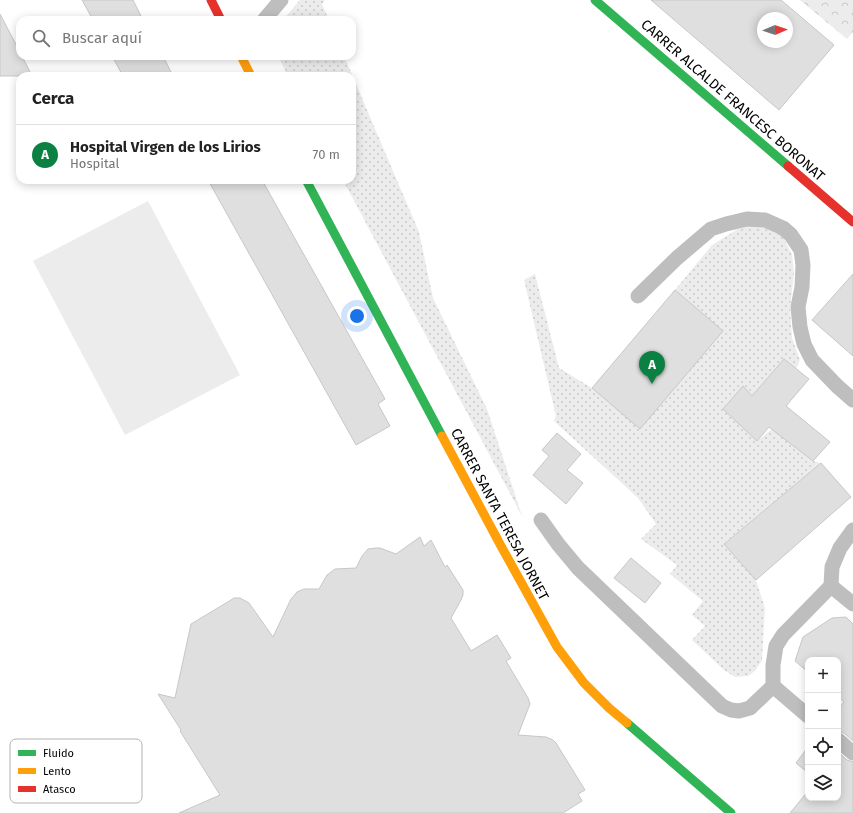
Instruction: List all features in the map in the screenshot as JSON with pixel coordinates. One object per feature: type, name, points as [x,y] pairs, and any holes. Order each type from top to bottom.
[{"type":"street","points":[[211,0],[220,16]]},
{"type":"street","name":"CARRER ALCALDE FRANCESC BORONAT","points":[[595,0],[853,222]]},
{"type":"street","points":[[243,60],[249,72]]},
{"type":"street","name":"CARRER SANTA TERESA JORNET","points":[[308,184],[501,546],[557,647],[584,683],[609,708],[731,813]]},
{"type":"lane","points":[[267,16],[281,0]]},
{"type":"lane","points":[[638,296],[677,258],[711,229],[747,219],[765,220],[783,228],[801,250],[803,265],[802,287],[798,307],[804,344],[812,360],[853,400]]},
{"type":"lane","points":[[542,520],[558,544],[578,568],[722,706],[731,710],[739,711],[750,708],[773,686],[773,665],[776,646],[783,635],[831,586],[832,566],[840,548],[853,530]]},
{"type":"lane","points":[[831,586],[853,604]]},
{"type":"lane","points":[[773,686],[805,713]]},
{"type":"lane","points":[[841,743],[853,753]]},
{"type":"green space","points":[[300,0],[325,0],[322,4],[327,16],[286,16]]},
{"type":"green space","points":[[800,0],[853,0],[853,32],[847,39]]},
{"type":"green space","points":[[280,60],[346,60],[351,72],[286,72]]},
{"type":"green space","points":[[356,84],[419,232],[433,298],[487,409],[522,516],[345,184],[356,184]]},
{"type":"green space","points":[[148,201],[240,375],[125,435],[33,261]]},
{"type":"green space","points":[[762,225],[775,231],[784,239],[792,254],[794,274],[790,308],[792,338],[800,360],[796,369],[784,359],[752,396],[743,386],[723,409],[757,441],[772,429],[813,461],[821,463],[724,543],[756,580],[765,608],[762,660],[755,671],[748,676],[735,677],[724,670],[692,640],[705,626],[692,615],[703,601],[670,574],[677,565],[641,539],[656,524],[638,498],[554,421],[556,416],[524,280],[535,274],[559,368],[592,388],[640,429],[723,331],[675,290],[712,245],[738,229]]},
{"type":"building","points":[[82,0],[133,0],[141,16],[91,16]]},
{"type":"building","points":[[651,0],[781,0],[834,45],[779,110]]},
{"type":"building","points":[[0,14],[16,44],[16,60],[24,60],[30,72],[16,72],[16,76],[0,76]]},
{"type":"building","points":[[114,60],[165,60],[171,72],[121,72]]},
{"type":"building","points":[[210,184],[264,184],[385,399],[378,404],[390,426],[356,445]]},
{"type":"building","points":[[853,274],[853,356],[812,320]]},
{"type":"building","points":[[675,290],[723,331],[640,429],[592,388]]},
{"type":"building","points":[[784,359],[809,379],[786,406],[830,442],[813,461],[769,427],[757,441],[723,409],[743,386],[752,396]]},
{"type":"building","points":[[557,433],[581,454],[567,470],[583,483],[566,504],[533,475],[549,456],[542,450]]},
{"type":"building","points":[[821,463],[851,497],[756,580],[724,544]]},
{"type":"building","points":[[420,537],[424,546],[431,540],[445,567],[447,565],[463,590],[461,600],[451,618],[471,651],[497,635],[511,658],[506,661],[530,704],[518,735],[546,737],[556,743],[585,790],[578,794],[582,801],[563,813],[179,813],[220,795],[158,694],[175,698],[191,624],[234,598],[240,598],[249,603],[273,637],[291,599],[297,592],[304,589],[319,589],[327,575],[335,569],[356,568],[362,556],[368,549],[380,548],[396,554]]},
{"type":"building","points":[[631,558],[661,583],[645,603],[614,578]]},
{"type":"building","points":[[846,617],[853,624],[853,741],[841,732],[841,706],[844,702],[841,700],[841,657],[805,657],[805,669],[795,661],[803,637],[832,618]]},
{"type":"building","points":[[805,751],[805,770],[796,763]]},
{"type":"building","points":[[841,755],[847,760],[853,762],[853,813],[790,813],[805,795],[805,801],[841,801]]},
{"type":"traffic: fast","points":[[595,0],[788,166]]},
{"type":"traffic: fast","points":[[308,184],[442,436]]},
{"type":"traffic: fast","points":[[627,723],[731,813]]},
{"type":"traffic: slow","points":[[243,60],[249,72]]},
{"type":"traffic: slow","points":[[442,436],[557,647],[584,683],[609,708],[627,723]]},
{"type":"traffic: jam","points":[[211,0],[219,16]]},
{"type":"traffic: jam","points":[[788,166],[853,222]]},
{"type":"place","name":"Hospital Virgen de los Lirios","points":[[652,384]]}]
